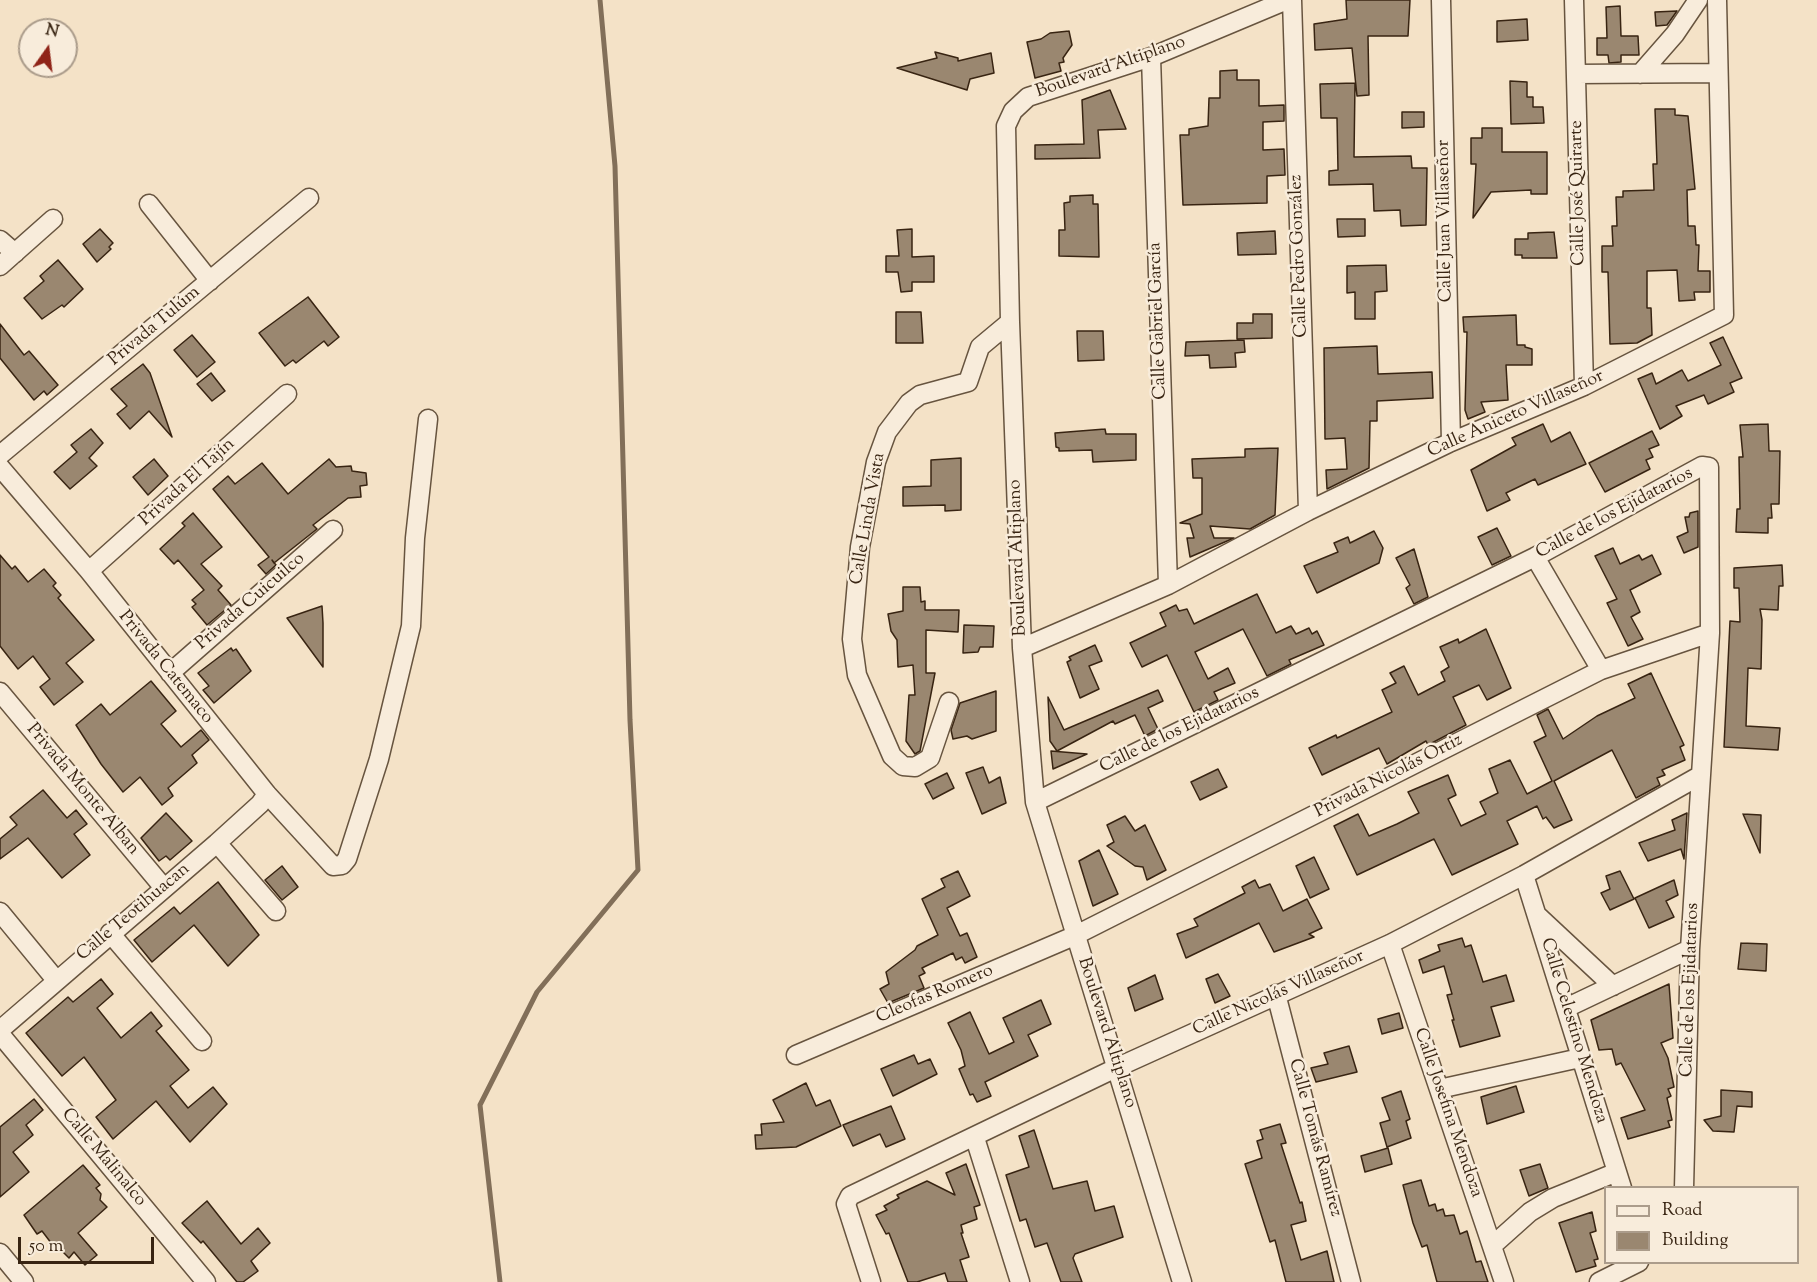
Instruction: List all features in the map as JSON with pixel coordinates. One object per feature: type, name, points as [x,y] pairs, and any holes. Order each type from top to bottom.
[{"type":"street","name":"Boulevard Altiplano","points":[[1182,1282],[1118,1067],[1074,936],[1035,802],[1022,648],[1010,322],[1006,126],[1013,111],[1028,97],[1151,57],[1287,0]]},
{"type":"street","name":"Calle Pedro González","points":[[1292,0],[1308,511]]},
{"type":"street","name":"Calle Juan Villaseñor","points":[[1441,0],[1451,442]]},
{"type":"street","name":"Calle José Quirarte","points":[[1574,0],[1584,386]]},
{"type":"street","points":[[1640,74],[1675,34],[1698,0]]},
{"type":"street","name":"Calle Aniceto Villaseñor","points":[[1022,648],[1168,585],[1308,511],[1451,442],[1584,386],[1724,315],[1717,0]]},
{"type":"street","name":"Calle Gabriel García","points":[[1151,57],[1168,585]]},
{"type":"street","points":[[1576,74],[1718,73]]},
{"type":"street","name":"Privada Tulúm","points":[[0,455],[309,198]]},
{"type":"street","points":[[149,204],[210,281]]},
{"type":"street","points":[[0,266],[53,219]]},
{"type":"street","points":[[0,240],[15,253]]},
{"type":"street","name":"Calle Linda Vista","points":[[948,702],[930,758],[915,767],[903,766],[892,756],[857,675],[852,639],[860,547],[876,462],[887,432],[909,404],[920,395],[968,382],[980,347],[1010,322]]},
{"type":"street","name":"Privada El Tajín","points":[[88,572],[287,394]]},
{"type":"street","name":"Privada Catemaco","points":[[0,467],[88,572],[267,795],[333,866],[342,865],[347,859],[379,759],[411,626],[415,538],[428,419]]},
{"type":"street","name":"Calle de los Ejidatarios","points":[[1035,802],[1535,557],[1702,466],[1708,467],[1710,633],[1690,949],[1684,1186]]},
{"type":"street","name":"Privada Cuicuilco","points":[[170,674],[333,530]]},
{"type":"street","points":[[1535,557],[1601,670]]},
{"type":"street","name":"Privada Nicolás Ortiz","points":[[1074,936],[1601,670],[1710,633]]},
{"type":"street","name":"Privada Monte Alban","points":[[0,692],[164,888]]},
{"type":"street","name":"Calle Nicolás Villaseñor","points":[[871,1282],[846,1204],[850,1196],[975,1138],[1118,1067],[1390,944],[1524,875],[1701,775]]},
{"type":"street","name":"Calle Teotihuacan","points":[[0,1032],[56,980],[217,843],[267,795]]},
{"type":"street","points":[[217,843],[276,911]]},
{"type":"street","name":"Calle Celestino Mendoza","points":[[1524,875],[1619,1180]]},
{"type":"street","points":[[0,912],[56,980]]},
{"type":"street","points":[[1537,915],[1613,986]]},
{"type":"street","points":[[110,933],[202,1041]]},
{"type":"street","name":"Cleofas Romero","points":[[796,1055],[1074,936]]},
{"type":"street","name":"Calle Josefina Mendoza","points":[[1390,944],[1504,1282]]},
{"type":"street","points":[[1566,1008],[1690,949]]},
{"type":"street","name":"Calle Tomás Ramírez","points":[[1276,994],[1351,1282]]},
{"type":"street","name":"Calle Malinalco","points":[[0,1032],[206,1282]]},
{"type":"street","points":[[1439,1089],[1580,1058]]},
{"type":"street","points":[[975,1138],[1020,1282]]},
{"type":"street","points":[[1492,1246],[1530,1212],[1553,1198],[1619,1180]]},
{"type":"street","points":[[0,1253],[24,1282]]},
{"type":"street","points":[[1599,1282],[1637,1264]]},
{"type":"building","points":[[1346,0],[1410,0],[1408,36],[1368,36],[1369,95],[1357,96],[1352,48],[1315,50],[1314,24],[1347,19]]},
{"type":"building","points":[[1620,6],[1621,36],[1638,36],[1639,55],[1621,55],[1621,62],[1609,63],[1608,55],[1597,55],[1597,38],[1607,38],[1606,7]]},
{"type":"building","points":[[1677,11],[1667,25],[1656,26],[1655,12]]},
{"type":"building","points":[[1527,19],[1528,40],[1497,42],[1497,21]]},
{"type":"building","points":[[1069,31],[1072,45],[1063,58],[1064,62],[1059,63],[1061,71],[1035,78],[1027,42],[1041,39],[1050,33]]},
{"type":"building","points":[[935,52],[958,58],[958,61],[991,53],[994,73],[970,79],[967,90],[897,68],[937,58]]},
{"type":"building","points":[[1237,70],[1237,80],[1259,80],[1259,106],[1284,105],[1284,121],[1263,122],[1263,150],[1284,149],[1285,175],[1267,176],[1267,203],[1183,205],[1180,135],[1189,135],[1189,129],[1208,126],[1209,98],[1220,98],[1220,71]]},
{"type":"building","points":[[1510,81],[1527,82],[1527,97],[1533,97],[1533,107],[1543,107],[1544,123],[1511,124]]},
{"type":"building","points":[[1355,83],[1354,157],[1411,156],[1412,168],[1427,168],[1426,225],[1401,226],[1400,210],[1374,211],[1373,184],[1329,185],[1329,171],[1338,170],[1337,118],[1321,118],[1320,84]]},
{"type":"building","points":[[1110,90],[1126,129],[1098,130],[1100,158],[1035,159],[1035,145],[1084,144],[1082,100]]},
{"type":"building","points":[[1655,109],[1675,109],[1675,115],[1688,116],[1695,189],[1687,190],[1688,226],[1695,226],[1696,245],[1699,245],[1698,271],[1710,271],[1710,292],[1694,292],[1695,300],[1679,301],[1677,270],[1647,271],[1647,308],[1651,308],[1652,335],[1637,343],[1610,344],[1608,272],[1602,272],[1602,246],[1613,246],[1612,226],[1617,226],[1616,197],[1623,197],[1623,191],[1654,190],[1653,164],[1657,164]]},
{"type":"building","points":[[1402,112],[1424,112],[1424,127],[1402,128]]},
{"type":"building","points":[[1482,128],[1502,128],[1502,152],[1547,152],[1547,194],[1531,194],[1531,190],[1491,192],[1473,218],[1476,164],[1471,164],[1471,138],[1482,138]]},
{"type":"building","points":[[1093,195],[1093,204],[1098,204],[1099,257],[1059,256],[1059,230],[1065,230],[1064,203],[1070,202],[1070,196]]},
{"type":"building","points":[[1337,219],[1365,219],[1365,236],[1338,237]]},
{"type":"building","points":[[100,229],[113,243],[109,247],[111,249],[97,262],[83,244]]},
{"type":"building","points":[[912,229],[912,257],[934,256],[934,282],[912,282],[912,291],[901,292],[898,272],[886,272],[886,256],[899,256],[897,230]]},
{"type":"building","points":[[1275,231],[1276,254],[1238,255],[1237,233]]},
{"type":"building","points":[[1554,232],[1557,258],[1522,258],[1522,255],[1515,255],[1515,239],[1528,239],[1528,233]]},
{"type":"building","points":[[58,260],[83,289],[64,307],[62,305],[42,319],[24,298],[44,281],[40,276]]},
{"type":"building","points":[[1386,265],[1387,291],[1375,292],[1375,319],[1355,319],[1355,292],[1347,293],[1347,266]]},
{"type":"building","points":[[308,297],[339,337],[328,346],[324,341],[296,363],[293,360],[285,366],[259,333]]},
{"type":"building","points":[[896,312],[921,312],[923,343],[896,343]]},
{"type":"building","points":[[1253,314],[1272,314],[1272,338],[1237,339],[1237,323],[1253,323]]},
{"type":"building","points":[[1516,315],[1517,345],[1525,345],[1532,349],[1532,365],[1506,365],[1508,400],[1481,402],[1485,412],[1468,419],[1465,410],[1467,332],[1464,332],[1463,317]]},
{"type":"building","points":[[0,324],[24,355],[29,351],[58,385],[47,395],[44,391],[34,400],[0,358]]},
{"type":"building","points":[[1077,331],[1103,331],[1104,360],[1078,361]]},
{"type":"building","points":[[192,335],[215,362],[197,377],[174,350]]},
{"type":"building","points":[[1723,337],[1742,378],[1730,383],[1734,392],[1708,404],[1704,395],[1676,406],[1682,416],[1660,429],[1638,379],[1652,373],[1656,384],[1682,370],[1688,381],[1721,365],[1710,343]]},
{"type":"building","points":[[1244,340],[1245,352],[1235,353],[1236,367],[1210,368],[1209,355],[1185,356],[1186,342]]},
{"type":"building","points":[[1377,346],[1378,374],[1432,372],[1433,398],[1377,401],[1377,421],[1370,421],[1369,468],[1327,489],[1326,470],[1347,469],[1345,438],[1325,439],[1324,348]]},
{"type":"building","points":[[143,364],[150,373],[172,437],[149,411],[130,429],[117,414],[127,406],[111,389]]},
{"type":"building","points":[[211,373],[225,391],[212,401],[197,384]]},
{"type":"building","points":[[1543,424],[1551,442],[1570,432],[1586,464],[1538,485],[1535,479],[1506,493],[1510,500],[1487,511],[1471,470],[1516,445],[1512,438]]},
{"type":"building","points":[[1768,424],[1769,451],[1780,451],[1779,504],[1771,504],[1772,518],[1768,518],[1768,533],[1736,532],[1737,509],[1740,509],[1739,457],[1743,457],[1740,425]]},
{"type":"building","points":[[91,429],[103,443],[89,458],[97,466],[70,489],[54,472],[77,452],[71,445]]},
{"type":"building","points":[[1105,429],[1106,434],[1136,434],[1136,460],[1093,462],[1092,450],[1059,451],[1056,447],[1055,433]]},
{"type":"building","points":[[1652,431],[1659,445],[1649,449],[1653,457],[1646,460],[1650,469],[1605,492],[1589,463]]},
{"type":"building","points":[[1278,448],[1275,515],[1250,529],[1210,526],[1214,538],[1234,538],[1190,557],[1187,538],[1194,538],[1190,524],[1180,523],[1202,514],[1202,478],[1193,478],[1192,459],[1245,457],[1245,449]]},
{"type":"building","points":[[961,458],[961,510],[945,511],[945,505],[903,506],[903,487],[931,486],[931,460]]},
{"type":"building","points":[[154,459],[168,476],[148,495],[133,477]]},
{"type":"building","points":[[329,459],[336,467],[351,466],[352,471],[366,473],[367,485],[360,486],[361,497],[348,498],[313,525],[317,529],[274,563],[276,565],[266,574],[258,565],[269,557],[213,489],[228,476],[235,484],[262,463],[288,494]]},
{"type":"building","points":[[1698,511],[1698,547],[1684,553],[1677,537],[1688,532],[1685,517]]},
{"type":"building","points":[[193,513],[222,547],[201,564],[222,586],[218,590],[231,605],[207,625],[192,607],[196,604],[192,600],[204,590],[178,560],[174,564],[160,549],[185,526],[182,523]]},
{"type":"building","points":[[1497,528],[1511,556],[1492,565],[1478,537]]},
{"type":"building","points":[[1374,531],[1383,548],[1379,563],[1317,593],[1304,566],[1338,552],[1334,543],[1348,537],[1350,543]]},
{"type":"building","points":[[1613,548],[1620,564],[1639,555],[1642,560],[1652,555],[1661,574],[1630,590],[1640,612],[1631,617],[1643,639],[1628,646],[1607,603],[1617,599],[1595,556]]},
{"type":"building","points":[[1414,549],[1428,597],[1414,604],[1406,588],[1410,585],[1396,558]]},
{"type":"building","points":[[0,555],[12,569],[15,566],[28,582],[44,569],[56,583],[53,586],[61,595],[58,598],[94,640],[66,663],[83,682],[54,705],[40,687],[50,679],[33,656],[18,669],[0,646]]},
{"type":"building","points":[[1782,565],[1783,586],[1779,586],[1778,610],[1760,609],[1762,620],[1761,669],[1748,668],[1746,726],[1780,728],[1778,750],[1724,747],[1730,621],[1740,622],[1739,588],[1734,588],[1734,568]]},
{"type":"building","points":[[903,587],[920,587],[921,602],[925,601],[925,610],[959,610],[958,632],[926,630],[926,673],[935,673],[920,751],[915,754],[906,741],[909,695],[915,695],[913,665],[898,667],[897,640],[891,631],[888,614],[903,611]]},
{"type":"building","points":[[1257,594],[1276,633],[1291,626],[1296,634],[1309,628],[1312,634],[1317,631],[1324,645],[1289,660],[1291,664],[1267,676],[1243,629],[1195,652],[1208,679],[1228,668],[1235,683],[1214,692],[1218,700],[1194,712],[1167,655],[1142,667],[1130,643],[1166,626],[1160,613],[1176,605],[1179,611],[1187,609],[1194,624]]},
{"type":"building","points":[[322,606],[323,623],[323,667],[287,618]]},
{"type":"building","points":[[964,625],[994,626],[993,647],[980,647],[978,652],[963,653]]},
{"type":"building","points":[[1486,629],[1511,688],[1487,700],[1479,685],[1453,697],[1466,725],[1428,745],[1426,741],[1387,764],[1379,748],[1322,775],[1309,748],[1336,735],[1337,738],[1392,712],[1382,690],[1396,683],[1390,673],[1404,666],[1418,695],[1445,681],[1441,672],[1449,667],[1440,647],[1458,639],[1459,643]]},
{"type":"building","points":[[1095,645],[1102,661],[1089,666],[1099,689],[1080,698],[1067,662],[1071,660],[1069,657]]},
{"type":"building","points":[[231,648],[233,651],[236,649],[251,671],[214,703],[203,690],[209,686],[198,673]]},
{"type":"building","points":[[1651,673],[1684,745],[1680,747],[1685,760],[1662,770],[1665,775],[1657,778],[1660,785],[1636,798],[1612,750],[1554,781],[1572,820],[1554,828],[1546,817],[1543,819],[1537,806],[1507,821],[1518,844],[1452,875],[1434,839],[1357,875],[1334,826],[1358,814],[1369,836],[1397,824],[1419,813],[1408,792],[1448,775],[1456,795],[1448,799],[1461,826],[1486,814],[1480,802],[1498,793],[1489,769],[1510,760],[1527,794],[1552,781],[1534,742],[1546,736],[1537,715],[1548,709],[1563,739],[1597,716],[1635,698],[1628,684]]},
{"type":"building","points":[[151,681],[176,711],[161,724],[181,747],[201,730],[209,740],[192,755],[197,763],[168,788],[173,796],[162,805],[140,777],[123,792],[101,764],[76,725],[101,704],[110,715]]},
{"type":"building","points":[[1158,690],[1163,701],[1148,708],[1158,729],[1145,736],[1135,715],[1115,724],[1113,721],[1057,751],[1050,741],[1048,697],[1064,730]]},
{"type":"building","points":[[996,691],[996,731],[972,739],[967,736],[953,739],[951,730],[960,703]]},
{"type":"building","points":[[1051,751],[1087,754],[1053,769]]},
{"type":"building","points":[[983,767],[989,783],[1000,777],[1006,803],[982,814],[966,773]]},
{"type":"building","points":[[1218,769],[1227,787],[1200,800],[1191,782]]},
{"type":"building","points":[[947,773],[954,788],[933,799],[925,784]]},
{"type":"building","points":[[43,790],[67,818],[76,810],[87,824],[74,834],[90,855],[62,878],[28,838],[0,859],[0,839],[17,825],[10,817]]},
{"type":"building","points":[[166,813],[192,841],[170,860],[166,856],[159,861],[141,838]]},
{"type":"building","points":[[1687,813],[1684,859],[1681,849],[1648,861],[1639,843],[1675,830],[1672,820]]},
{"type":"building","points":[[1743,814],[1761,815],[1760,853]]},
{"type":"building","points":[[1125,816],[1135,831],[1145,825],[1166,870],[1147,880],[1143,867],[1135,866],[1107,846],[1114,842],[1107,825]]},
{"type":"building","points":[[1099,850],[1118,894],[1093,906],[1079,861]]},
{"type":"building","points":[[1314,857],[1329,889],[1310,898],[1296,866]]},
{"type":"building","points":[[282,866],[298,887],[282,900],[265,880]]},
{"type":"building","points":[[958,871],[970,896],[947,908],[960,936],[967,933],[977,957],[965,963],[962,957],[956,960],[953,953],[922,968],[925,973],[919,976],[924,988],[888,1003],[880,989],[889,984],[886,972],[917,946],[938,935],[922,899],[945,887],[941,879]]},
{"type":"building","points":[[1620,871],[1634,899],[1610,910],[1601,893],[1610,889],[1606,876]]},
{"type":"building","points":[[1255,880],[1259,888],[1270,884],[1283,911],[1307,899],[1322,928],[1309,934],[1314,937],[1274,952],[1259,923],[1186,958],[1177,934],[1198,926],[1194,919],[1245,893],[1242,887]]},
{"type":"building","points":[[1674,880],[1678,895],[1666,901],[1674,917],[1649,928],[1635,898]]},
{"type":"building","points":[[218,882],[259,935],[228,966],[194,925],[152,962],[134,940],[174,907],[180,914]]},
{"type":"building","points":[[1462,938],[1465,947],[1471,945],[1483,982],[1506,975],[1514,1001],[1491,1007],[1500,1036],[1460,1047],[1447,995],[1452,994],[1444,966],[1423,973],[1419,960],[1440,951],[1438,945]]},
{"type":"building","points":[[1741,943],[1767,944],[1766,971],[1738,969]]},
{"type":"building","points":[[1218,974],[1230,996],[1215,1003],[1206,979]]},
{"type":"building","points":[[1155,975],[1163,999],[1135,1011],[1128,988]]},
{"type":"building","points":[[101,979],[113,994],[97,1008],[121,1038],[151,1012],[162,1026],[156,1031],[189,1070],[170,1086],[188,1108],[213,1087],[227,1104],[190,1142],[156,1101],[113,1139],[96,1117],[116,1100],[84,1057],[62,1076],[26,1033],[68,997],[73,1002]]},
{"type":"building","points":[[1669,984],[1673,1038],[1661,1043],[1668,1058],[1674,1087],[1668,1089],[1671,1096],[1667,1098],[1672,1120],[1668,1121],[1670,1127],[1628,1139],[1621,1118],[1645,1110],[1621,1063],[1616,1065],[1612,1049],[1599,1050],[1591,1020]]},
{"type":"building","points":[[1041,1000],[1051,1024],[1028,1035],[1038,1056],[985,1082],[991,1096],[977,1102],[973,1094],[970,1095],[959,1069],[965,1066],[961,1050],[948,1023],[970,1012],[989,1054],[1014,1042],[1003,1018]]},
{"type":"building","points":[[1399,1013],[1403,1028],[1382,1034],[1378,1019]]},
{"type":"building","points":[[1349,1046],[1357,1072],[1316,1082],[1311,1068],[1328,1064],[1324,1053]]},
{"type":"building","points":[[914,1055],[918,1064],[930,1059],[937,1074],[893,1096],[881,1069]]},
{"type":"building","points":[[806,1083],[816,1106],[830,1100],[841,1126],[796,1147],[756,1149],[755,1135],[762,1135],[761,1124],[784,1122],[773,1100]]},
{"type":"building","points":[[1516,1086],[1524,1112],[1487,1124],[1481,1097]]},
{"type":"building","points":[[1721,1090],[1752,1092],[1752,1107],[1737,1106],[1734,1132],[1713,1131],[1704,1120],[1721,1116]]},
{"type":"building","points":[[1401,1091],[1410,1119],[1406,1121],[1411,1138],[1387,1147],[1380,1123],[1390,1120],[1382,1098]]},
{"type":"building","points":[[34,1099],[43,1110],[26,1125],[33,1135],[13,1152],[29,1172],[0,1197],[0,1127]]},
{"type":"building","points":[[891,1106],[905,1139],[886,1147],[880,1134],[853,1146],[843,1125]]},
{"type":"building","points":[[1280,1124],[1286,1143],[1281,1144],[1300,1203],[1302,1202],[1306,1221],[1291,1225],[1301,1260],[1327,1251],[1334,1282],[1286,1282],[1275,1240],[1270,1242],[1245,1164],[1262,1158],[1257,1141],[1263,1139],[1260,1130]]},
{"type":"building","points":[[1034,1130],[1053,1189],[1087,1181],[1095,1211],[1114,1206],[1123,1237],[1075,1254],[1073,1258],[1082,1282],[1061,1282],[1047,1243],[1035,1247],[1026,1219],[1020,1221],[1006,1175],[1029,1167],[1019,1136]]},
{"type":"building","points":[[1388,1148],[1392,1164],[1365,1172],[1361,1156]]},
{"type":"building","points":[[966,1164],[980,1205],[974,1207],[977,1219],[961,1225],[963,1233],[961,1233],[969,1257],[960,1260],[967,1282],[948,1282],[945,1273],[917,1282],[908,1282],[889,1233],[886,1234],[876,1215],[887,1210],[884,1206],[899,1198],[897,1195],[927,1181],[955,1195],[946,1173]]},
{"type":"building","points":[[1540,1164],[1548,1188],[1529,1196],[1520,1170]]},
{"type":"building","points":[[83,1165],[100,1185],[96,1188],[101,1194],[100,1200],[107,1207],[78,1233],[97,1255],[85,1265],[74,1252],[69,1258],[61,1250],[58,1252],[42,1231],[37,1234],[24,1215]]},
{"type":"building","points":[[1421,1180],[1429,1206],[1435,1204],[1437,1211],[1443,1209],[1445,1216],[1454,1215],[1460,1234],[1467,1231],[1476,1262],[1481,1261],[1488,1282],[1437,1282],[1427,1245],[1422,1247],[1413,1223],[1403,1185]]},
{"type":"building","points":[[207,1201],[241,1244],[258,1228],[270,1243],[251,1261],[258,1271],[243,1282],[237,1282],[203,1241],[201,1243],[182,1223]]},
{"type":"building","points":[[1592,1212],[1596,1231],[1590,1233],[1598,1259],[1594,1260],[1596,1266],[1576,1272],[1559,1223]]},
{"type":"waterway","points":[[500,1282],[480,1105],[537,992],[638,870],[630,720],[615,166],[600,0]]}]
